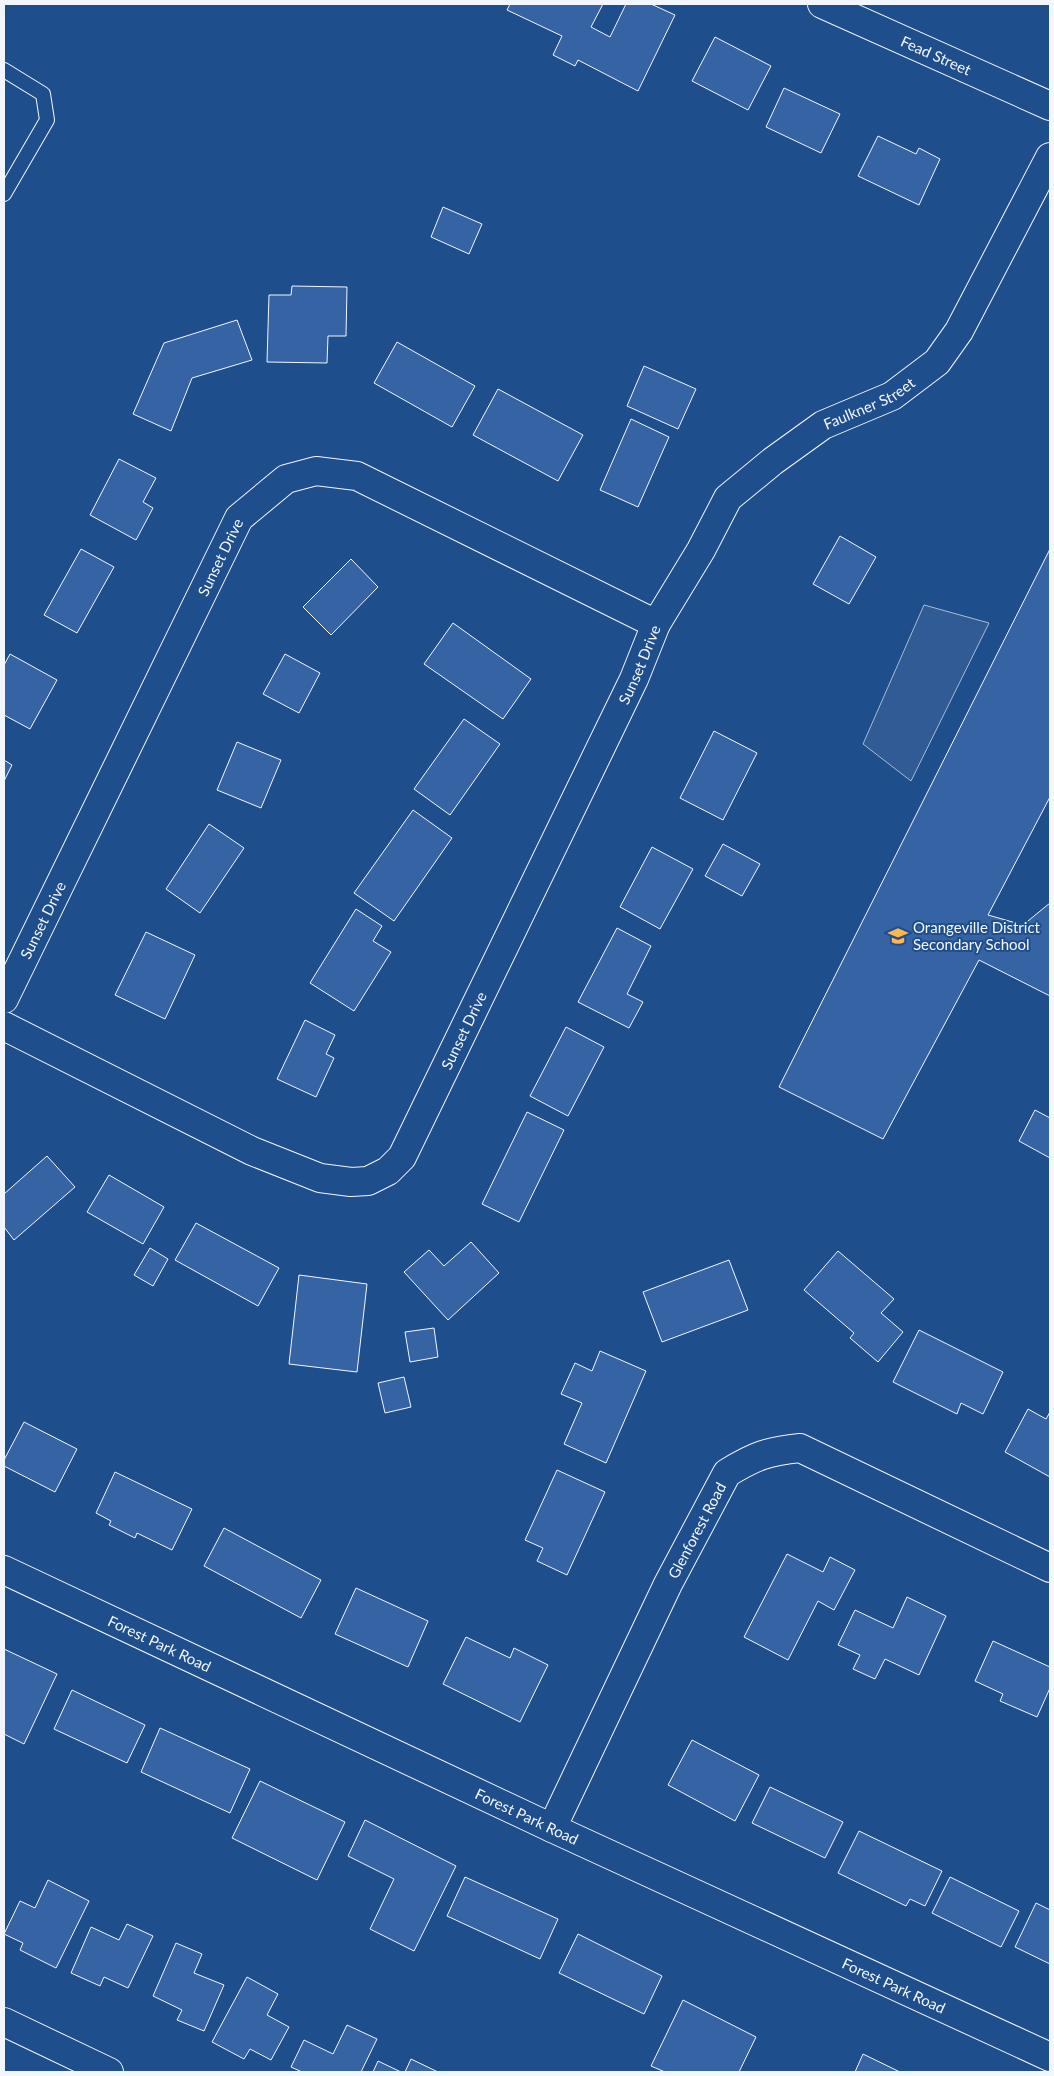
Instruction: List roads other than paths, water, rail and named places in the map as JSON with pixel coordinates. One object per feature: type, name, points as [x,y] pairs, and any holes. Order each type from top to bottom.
[{"type":"street","name":"Fead Street","points":[[822,4],[1050,106]]},
{"type":"street","name":"Faulkner Street","points":[[656,624],[701,550],[728,498],[773,461],[822,425],[892,396],[937,362],[960,331],[1050,157]]},
{"type":"street","name":"Sunset Drive","points":[[4,999],[239,518],[286,479],[316,471],[357,476],[656,624],[634,679],[402,1157],[388,1171],[368,1181],[351,1182],[320,1178],[252,1152],[4,1026]]},
{"type":"street","name":"Glenforest Road","points":[[552,1828],[668,1584],[727,1473],[745,1462],[773,1451],[800,1448],[1050,1568]]},
{"type":"street","name":"Forest Park Road","points":[[4,1570],[552,1828],[1050,2057]]},
{"type":"street","points":[[4,2022],[109,2072]]},
{"type":"lane","points":[[4,70],[42,94],[47,120],[4,194]]},
{"type":"place","name":"Orangeville District Secondary School","points":[[898,936]]}]
